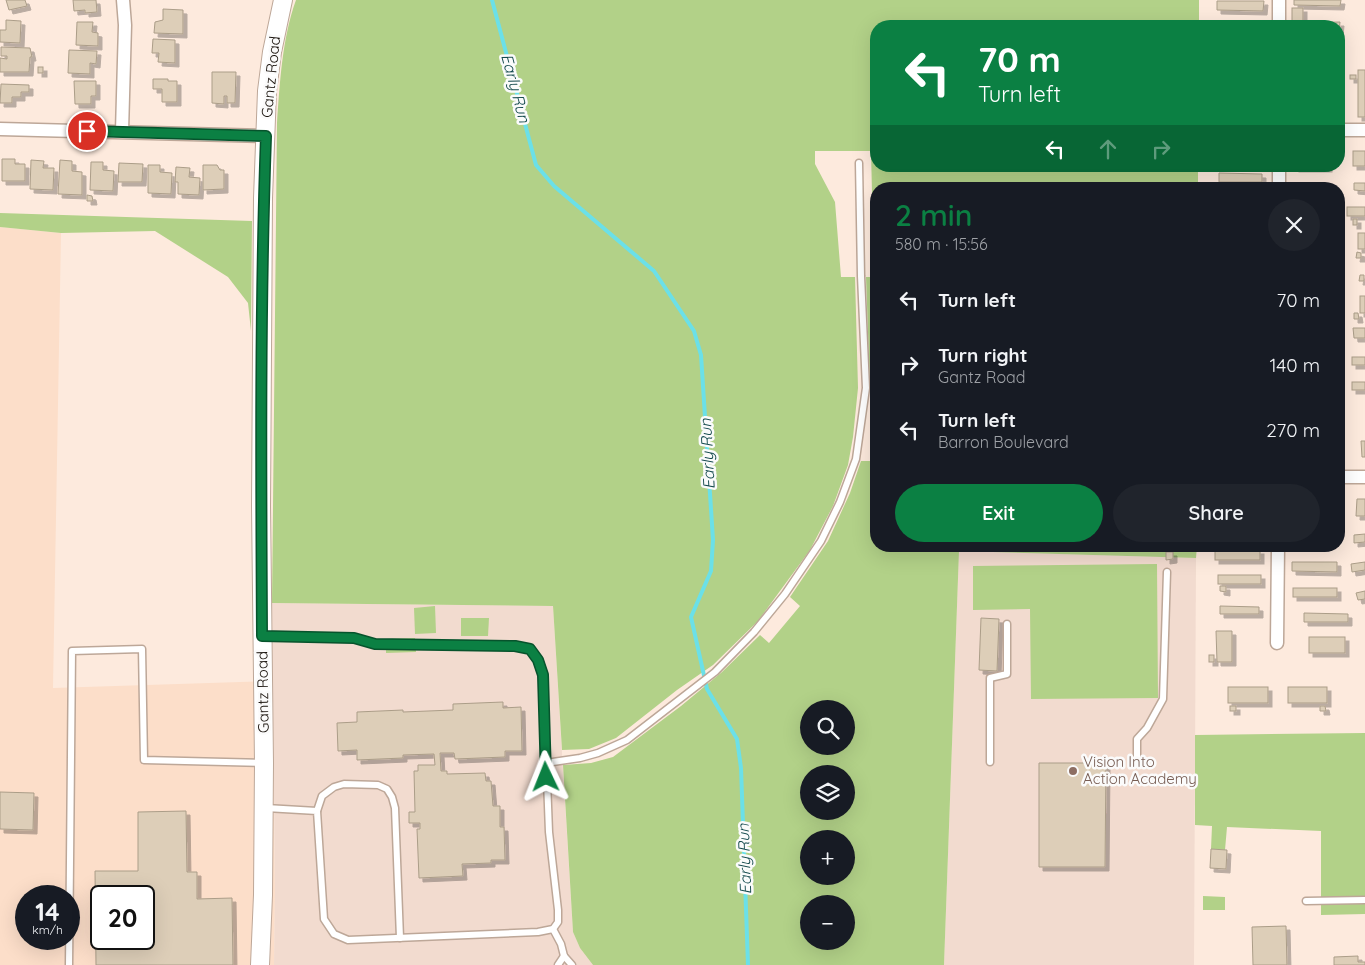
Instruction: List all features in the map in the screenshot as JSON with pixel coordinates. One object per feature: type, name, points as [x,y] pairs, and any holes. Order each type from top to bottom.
[{"type":"main road","name":"Gantz Road","points":[[260,965],[263,895],[262,808],[264,763],[261,496],[264,198],[268,82],[283,0]]},
{"type":"street","points":[[122,131],[124,0]]},
{"type":"street","points":[[1279,0],[1279,20]]},
{"type":"street","points":[[0,129],[266,136]]},
{"type":"street","points":[[1345,130],[1365,130]]},
{"type":"street","points":[[1345,477],[1365,477]]},
{"type":"street","points":[[1278,552],[1278,643]]},
{"type":"lane","points":[[546,763],[580,758],[598,753],[627,740],[715,672],[754,632],[785,594],[821,541],[840,502],[856,459],[866,388],[861,276],[859,163]]},
{"type":"lane","points":[[1136,759],[1137,739],[1147,728],[1163,699],[1167,572]]},
{"type":"lane","points":[[990,762],[990,678],[1008,674],[1007,624]]},
{"type":"lane","points":[[262,636],[354,638],[375,644],[515,646],[530,649],[538,660],[543,675],[549,832],[558,922],[553,928],[538,932],[400,938],[348,940],[334,934],[324,919],[318,811],[322,796],[334,787],[344,784],[378,785],[386,789],[392,797],[395,808],[400,938]]},
{"type":"lane","points":[[70,965],[72,651],[142,649],[144,760],[264,763]]},
{"type":"lane","points":[[262,808],[318,811]]},
{"type":"lane","points":[[1306,901],[1365,900]]},
{"type":"lane","points":[[553,928],[561,944],[564,956],[572,965]]},
{"type":"lane","points":[[558,965],[564,956]]},
{"type":"shaded area","points":[[0,227],[61,233],[53,688],[272,681],[275,891],[274,965],[0,965]]},
{"type":"shaded area","name":"Vision Into Action Academy","points":[[959,552],[1196,558],[1194,965],[944,965]]},
{"type":"shaded area","points":[[272,603],[553,606],[573,932],[580,948],[593,965],[274,965]]},
{"type":"green space","points":[[296,0],[1199,0],[1199,20],[870,20],[870,151],[815,151],[815,164],[835,202],[841,277],[855,277],[858,388],[848,465],[833,506],[810,550],[758,621],[713,665],[677,690],[616,738],[589,749],[562,750],[553,606],[272,603],[277,123],[285,45]]},
{"type":"green space","points":[[872,172],[1198,172],[1198,182],[872,182]]},
{"type":"green space","points":[[0,213],[252,221],[251,331],[248,303],[228,277],[155,231],[61,233],[0,227]]},
{"type":"green space","points":[[866,277],[870,277],[870,387]]},
{"type":"green space","points":[[861,461],[870,461],[870,552],[959,552],[944,965],[593,965],[580,948],[573,932],[563,765],[591,763],[613,757],[681,706],[722,672],[760,635],[769,643],[800,606],[790,597],[828,541],[850,493]]},
{"type":"green space","points":[[993,552],[1196,552],[1196,558]]},
{"type":"green space","points":[[1157,564],[1158,698],[1031,699],[1030,609],[973,610],[973,566]]},
{"type":"green space","points":[[435,606],[436,633],[415,634],[414,608]]},
{"type":"green space","points":[[461,618],[489,618],[488,636],[461,636]]},
{"type":"green space","points":[[415,638],[416,652],[386,653],[386,639]]},
{"type":"green space","points":[[1365,733],[1365,914],[1321,915],[1321,831],[1227,827],[1225,850],[1211,849],[1212,826],[1195,825],[1195,735]]},
{"type":"green space","points":[[1203,896],[1225,897],[1225,910],[1203,910]]},
{"type":"building","points":[[6,0],[25,0],[27,6],[9,10]]},
{"type":"building","points":[[73,0],[96,0],[97,12],[85,13],[85,10],[74,11]]},
{"type":"building","points":[[1294,0],[1341,0],[1340,6],[1294,5]]},
{"type":"building","points":[[1217,1],[1264,1],[1263,11],[1217,10]]},
{"type":"building","points":[[1292,8],[1303,8],[1303,20],[1292,20]]},
{"type":"building","points":[[163,9],[183,10],[183,34],[154,33],[155,22],[163,20]]},
{"type":"building","points":[[6,20],[21,21],[20,43],[0,42],[0,30],[6,30]]},
{"type":"building","points":[[77,22],[93,22],[92,32],[98,33],[98,46],[76,45]]},
{"type":"building","points":[[153,39],[175,40],[175,63],[158,62],[159,53],[152,53]]},
{"type":"building","points":[[1,47],[30,48],[32,57],[30,57],[29,72],[0,72],[0,58],[7,59],[7,56],[1,56]]},
{"type":"building","points":[[69,50],[97,51],[96,64],[90,63],[90,74],[68,73]]},
{"type":"building","points":[[38,67],[43,67],[43,73],[38,73]]},
{"type":"building","points":[[1358,70],[1365,70],[1365,117],[1358,117]]},
{"type":"building","points":[[212,72],[236,72],[235,103],[227,103],[227,96],[224,96],[224,104],[212,103]]},
{"type":"building","points":[[1350,75],[1356,75],[1356,79],[1350,79]]},
{"type":"building","points":[[153,79],[177,81],[177,102],[162,102],[162,89],[153,89]]},
{"type":"building","points":[[74,81],[96,81],[96,96],[91,96],[91,104],[75,104]]},
{"type":"building","points":[[1,84],[29,85],[29,92],[21,92],[21,97],[12,97],[12,103],[0,103]]},
{"type":"building","points":[[1353,151],[1365,151],[1365,166],[1353,166]]},
{"type":"building","points":[[2,159],[15,159],[15,164],[25,164],[25,181],[2,181]]},
{"type":"building","points":[[31,160],[44,161],[43,168],[54,168],[53,190],[30,189]]},
{"type":"building","points":[[60,160],[72,161],[72,171],[82,172],[82,195],[58,194]]},
{"type":"building","points":[[91,162],[103,162],[103,170],[114,171],[113,191],[90,190]]},
{"type":"building","points":[[119,163],[143,164],[142,182],[118,182]]},
{"type":"building","points":[[148,165],[160,165],[160,172],[172,173],[171,194],[148,193]]},
{"type":"building","points":[[203,165],[217,165],[220,170],[224,170],[224,189],[203,190]]},
{"type":"building","points":[[176,167],[190,168],[189,177],[200,178],[199,195],[178,194],[178,182],[175,182]]},
{"type":"building","points":[[1219,173],[1262,174],[1262,182],[1219,182]]},
{"type":"building","points":[[1354,183],[1365,183],[1365,191],[1354,190]]},
{"type":"building","points":[[87,195],[92,196],[93,201],[87,201]]},
{"type":"building","points":[[1347,207],[1365,207],[1365,216],[1347,216]]},
{"type":"building","points":[[1353,219],[1357,219],[1357,225],[1353,225]]},
{"type":"building","points":[[1358,233],[1365,233],[1365,249],[1358,249]]},
{"type":"building","points":[[1357,252],[1361,253],[1361,258],[1356,258]]},
{"type":"building","points":[[1360,275],[1364,275],[1364,281],[1359,281]]},
{"type":"building","points":[[1360,296],[1365,296],[1365,313],[1360,313]]},
{"type":"building","points":[[1354,313],[1358,313],[1359,319],[1354,319]]},
{"type":"building","points":[[1353,328],[1365,328],[1365,338],[1354,338]]},
{"type":"building","points":[[1352,357],[1365,357],[1365,365],[1352,365]]},
{"type":"building","points":[[1352,382],[1365,382],[1365,390],[1352,390]]},
{"type":"building","points":[[1361,441],[1365,441],[1365,457],[1362,457]]},
{"type":"building","points":[[1357,499],[1365,499],[1365,516],[1356,516]]},
{"type":"building","points":[[1365,534],[1365,542],[1354,543],[1354,535]]},
{"type":"building","points":[[1166,552],[1173,552],[1173,559],[1166,560]]},
{"type":"building","points":[[1215,552],[1260,552],[1260,560],[1215,560]]},
{"type":"building","points":[[1292,562],[1337,562],[1337,572],[1292,571]]},
{"type":"building","points":[[1365,562],[1365,570],[1352,572],[1351,564]]},
{"type":"building","points":[[1218,575],[1261,575],[1261,584],[1218,584]]},
{"type":"building","points":[[1220,586],[1226,586],[1226,592],[1220,591]]},
{"type":"building","points":[[1293,588],[1337,588],[1337,597],[1293,597]]},
{"type":"building","points":[[1365,591],[1365,599],[1358,600],[1356,593]]},
{"type":"building","points":[[1220,606],[1259,607],[1259,614],[1220,614]]},
{"type":"building","points":[[1304,613],[1348,614],[1348,622],[1304,622]]},
{"type":"building","points":[[981,618],[999,619],[997,671],[979,670]]},
{"type":"building","points":[[1216,631],[1232,631],[1232,662],[1217,662]]},
{"type":"building","points":[[1309,637],[1345,637],[1345,653],[1309,653]]},
{"type":"building","points":[[1209,655],[1214,655],[1214,662],[1209,662]]},
{"type":"building","points":[[1228,687],[1268,687],[1268,703],[1228,703]]},
{"type":"building","points":[[1288,687],[1327,687],[1327,703],[1288,703]]},
{"type":"building","points":[[503,702],[503,708],[521,707],[522,751],[505,751],[505,757],[455,759],[454,753],[440,753],[441,771],[447,771],[447,774],[485,773],[486,781],[491,781],[493,806],[500,806],[500,827],[504,827],[505,860],[491,860],[491,863],[462,864],[463,876],[419,878],[417,829],[420,829],[420,823],[409,823],[409,812],[415,812],[414,771],[418,771],[418,765],[435,765],[434,754],[403,755],[403,758],[357,760],[357,750],[338,751],[337,723],[357,722],[357,712],[453,710],[453,704]]},
{"type":"building","points":[[1230,706],[1236,706],[1236,711],[1230,711]]},
{"type":"building","points":[[1320,706],[1325,706],[1326,711],[1320,711]]},
{"type":"building","points":[[1039,763],[1106,763],[1105,867],[1039,867]]},
{"type":"building","points":[[0,792],[34,793],[33,830],[0,829]]},
{"type":"building","points":[[186,811],[187,872],[197,872],[197,899],[232,898],[233,965],[96,965],[96,950],[155,950],[155,885],[95,885],[95,871],[138,871],[138,812]]},
{"type":"building","points":[[1211,849],[1227,850],[1226,869],[1210,868]]},
{"type":"building","points":[[1286,926],[1287,965],[1253,965],[1252,927]]},
{"type":"building","points":[[1358,956],[1358,962],[1365,962],[1365,965],[1334,965],[1334,957]]},
{"type":"waterway","name":"Early Run","points":[[492,0],[536,165],[554,186],[654,271],[694,331],[701,355],[713,540],[711,571],[691,617],[707,689],[737,739],[741,768],[748,965]]},
{"type":"place","name":"Vision Into Action Academy","points":[[1073,771]]},
{"type":"route","points":[[87,131],[266,136],[261,449],[262,636],[354,638],[375,644],[515,646],[530,649],[538,660],[543,675],[546,777]]}]
